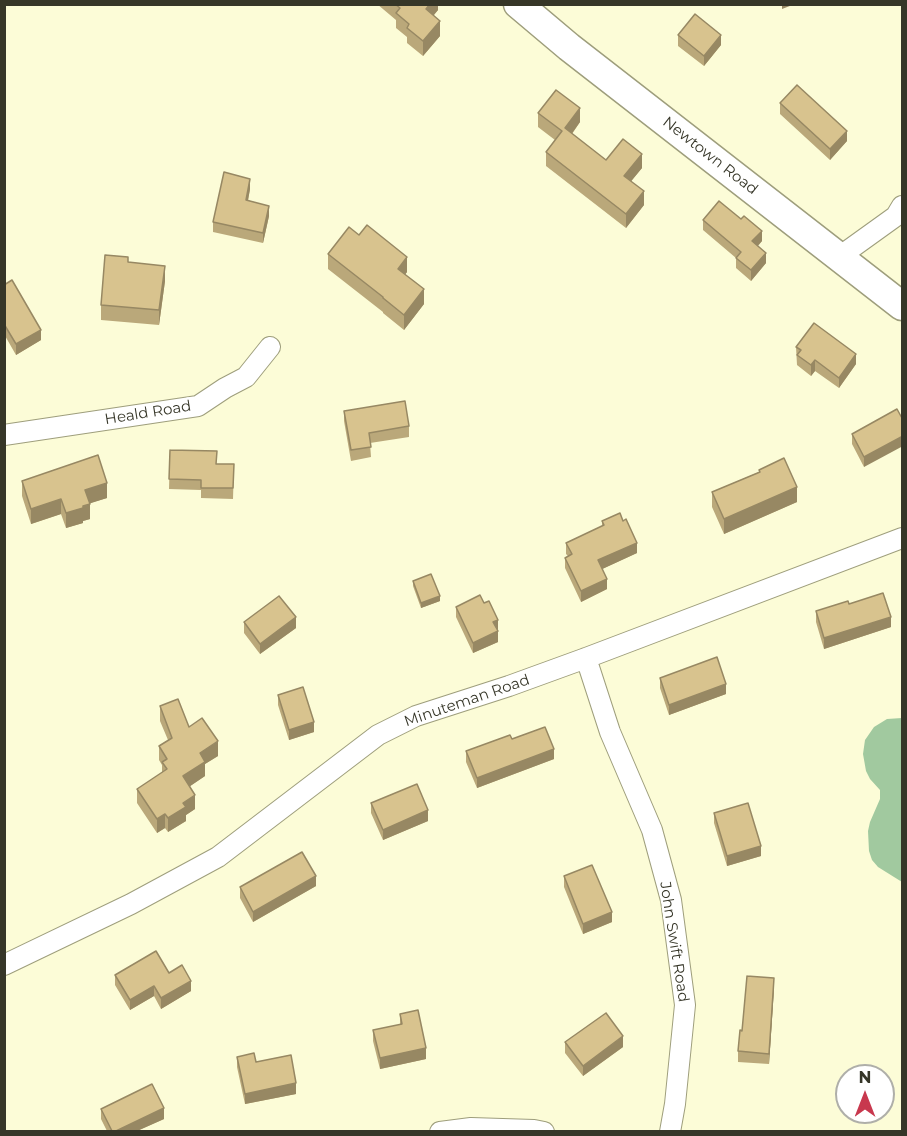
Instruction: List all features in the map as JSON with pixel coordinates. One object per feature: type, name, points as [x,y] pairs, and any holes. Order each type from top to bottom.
[{"type":"street","name":"Newtown Road","points":[[518,4],[569,47],[903,306]]},
{"type":"street","points":[[839,257],[896,216],[903,206]]},
{"type":"street","name":"Heald Road","points":[[4,435],[198,406],[246,377],[270,347]]},
{"type":"street","name":"Minuteman Road","points":[[4,965],[131,904],[218,857],[378,735],[416,716],[586,658],[903,538]]},
{"type":"street","name":"John Swift Road","points":[[586,658],[610,732],[651,831],[670,900],[685,1005],[670,1131]]},
{"type":"street","points":[[440,1131],[471,1128],[544,1131]]},
{"type":"shaded area","points":[[902,718],[902,882],[878,867],[869,851],[868,831],[880,799],[880,790],[866,771],[863,754],[865,740],[874,727],[887,719]]},
{"type":"building","points":[[395,4],[430,4],[426,9],[440,21],[423,41],[407,28],[409,24],[396,13],[400,8]]},
{"type":"building","points":[[695,14],[721,35],[704,56],[678,35]]},
{"type":"building","points":[[797,85],[847,131],[830,149],[780,103]]},
{"type":"building","points":[[556,90],[580,108],[565,128],[606,160],[623,139],[642,154],[624,176],[644,191],[626,214],[546,152],[562,131],[538,113]]},
{"type":"building","points":[[224,172],[250,179],[246,200],[269,206],[263,233],[213,222]]},
{"type":"building","points":[[719,201],[741,219],[744,216],[762,231],[752,241],[766,253],[751,270],[736,258],[741,252],[703,220]]},
{"type":"building","points":[[367,225],[407,257],[398,269],[424,289],[404,315],[328,254],[349,227],[359,235]]},
{"type":"building","points":[[105,255],[128,257],[128,262],[165,266],[159,310],[101,305]]},
{"type":"building","points":[[12,280],[41,330],[16,344],[4,324],[4,285]]},
{"type":"building","points":[[814,323],[856,354],[839,378],[815,360],[811,365],[797,355],[801,350],[796,347]]},
{"type":"building","points":[[405,401],[409,426],[369,433],[371,447],[351,450],[344,411]]},
{"type":"building","points":[[897,409],[903,420],[903,436],[864,457],[852,434]]},
{"type":"building","points":[[170,450],[217,451],[216,464],[234,464],[233,488],[201,488],[201,480],[169,479]]},
{"type":"building","points":[[98,455],[107,483],[85,490],[90,504],[66,513],[61,499],[31,509],[22,481]]},
{"type":"building","points":[[784,458],[797,487],[724,519],[712,492],[760,472],[759,470]]},
{"type":"building","points":[[620,513],[623,521],[626,519],[637,543],[598,560],[607,579],[581,591],[565,558],[572,554],[566,543],[604,525],[602,521]]},
{"type":"building","points":[[431,574],[440,596],[421,603],[413,581]]},
{"type":"building","points":[[883,593],[891,617],[824,638],[816,611],[848,601],[849,604]]},
{"type":"building","points":[[480,595],[484,603],[489,601],[498,620],[493,622],[498,631],[473,643],[456,607]]},
{"type":"building","points":[[279,596],[296,617],[260,644],[244,622]]},
{"type":"building","points":[[717,657],[726,684],[669,705],[660,678]]},
{"type":"building","points":[[303,687],[314,722],[289,730],[278,695]]},
{"type":"building","points":[[178,699],[189,727],[202,718],[218,741],[200,753],[205,762],[183,776],[195,795],[183,803],[186,807],[168,818],[165,814],[157,819],[137,789],[167,769],[162,762],[167,759],[159,746],[172,738],[160,706]]},
{"type":"building","points":[[545,727],[554,749],[477,778],[466,751],[510,735],[512,739]]},
{"type":"building","points":[[417,784],[428,810],[383,830],[371,803]]},
{"type":"building","points":[[748,803],[761,846],[727,856],[714,813]]},
{"type":"building","points":[[302,852],[316,876],[253,912],[240,887]]},
{"type":"building","points":[[592,865],[612,912],[583,924],[564,876]]},
{"type":"building","points":[[156,951],[169,973],[182,965],[191,981],[161,998],[154,986],[130,1000],[115,975]]},
{"type":"building","points":[[747,976],[774,978],[769,1054],[738,1051]]},
{"type":"building","points":[[418,1010],[426,1048],[380,1058],[373,1030],[402,1024],[400,1014]]},
{"type":"building","points":[[606,1013],[623,1036],[583,1066],[565,1042]]},
{"type":"building","points":[[254,1053],[256,1062],[291,1055],[296,1083],[245,1094],[237,1057]]},
{"type":"building","points":[[152,1084],[164,1108],[112,1131],[101,1109]]}]
